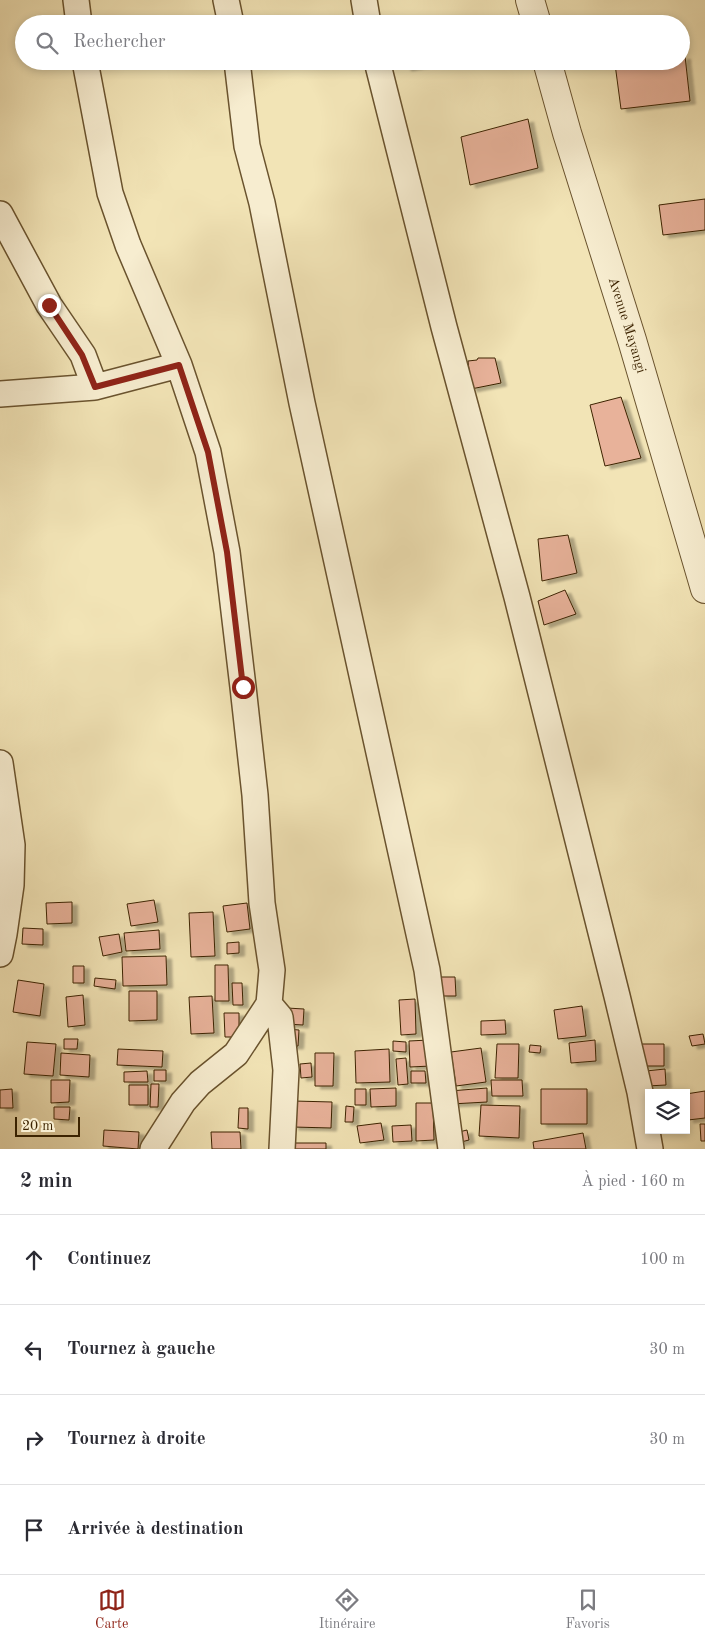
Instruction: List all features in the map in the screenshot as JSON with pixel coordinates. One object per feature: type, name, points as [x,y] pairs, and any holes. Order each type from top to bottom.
[{"type":"street","points":[[76,0],[78,15]]},
{"type":"street","points":[[226,0],[229,15]]},
{"type":"street","points":[[364,0],[366,15]]},
{"type":"street","points":[[530,0],[534,15]]},
{"type":"street","points":[[87,70],[110,194],[128,245],[179,365],[208,452],[227,552],[254,785],[262,903],[272,970],[268,1004],[236,1054],[200,1083],[183,1102],[153,1149]]},
{"type":"street","points":[[238,70],[247,146],[262,203],[304,413],[427,970],[451,1149]]},
{"type":"street","points":[[379,70],[444,327],[517,597],[640,1092],[650,1149]]},
{"type":"street","name":"Avenue Mayangi","points":[[550,70],[705,590]]},
{"type":"street","points":[[0,214],[49,305],[82,355],[95,387]]},
{"type":"street","points":[[0,394],[95,387],[179,365]]},
{"type":"street","points":[[0,763],[12,845],[10,885],[0,954]]},
{"type":"street","points":[[268,1004],[280,1017],[286,1070],[282,1149]]},
{"type":"building","points":[[616,70],[687,70],[690,101],[621,109]]},
{"type":"building","points":[[528,119],[538,168],[470,185],[461,137]]},
{"type":"building","points":[[705,199],[705,230],[663,235],[659,205]]},
{"type":"building","points":[[478,358],[495,358],[501,383],[471,389],[468,361],[477,360]]},
{"type":"building","points":[[621,397],[641,458],[605,466],[590,405]]},
{"type":"building","points":[[568,535],[577,573],[542,581],[538,539]]},
{"type":"building","points":[[565,590],[576,614],[544,625],[538,601]]},
{"type":"building","points":[[154,900],[158,922],[131,926],[127,904]]},
{"type":"building","points":[[72,902],[72,923],[47,924],[46,903]]},
{"type":"building","points":[[247,903],[250,929],[227,932],[223,906]]},
{"type":"building","points":[[213,912],[215,956],[191,957],[189,913]]},
{"type":"building","points":[[23,928],[43,929],[43,945],[22,944]]},
{"type":"building","points":[[159,930],[160,949],[126,951],[124,933]]},
{"type":"building","points":[[119,934],[122,952],[103,956],[99,937]]},
{"type":"building","points":[[239,942],[239,953],[227,954],[227,943]]},
{"type":"building","points":[[166,956],[167,985],[123,986],[122,957]]},
{"type":"building","points":[[215,965],[228,965],[229,1001],[215,1001]]},
{"type":"building","points":[[73,966],[84,966],[84,983],[73,983]]},
{"type":"building","points":[[441,977],[455,977],[456,996],[441,996]]},
{"type":"building","points":[[95,978],[116,980],[115,989],[94,986]]},
{"type":"building","points":[[18,980],[44,984],[40,1016],[13,1012]]},
{"type":"building","points":[[232,983],[242,983],[243,1005],[233,1005]]},
{"type":"building","points":[[129,991],[157,991],[157,1020],[129,1021]]},
{"type":"building","points":[[83,995],[85,1025],[68,1027],[66,997]]},
{"type":"building","points":[[212,996],[214,1033],[191,1034],[189,997]]},
{"type":"building","points":[[415,999],[416,1034],[401,1035],[399,1000]]},
{"type":"building","points":[[582,1006],[586,1036],[558,1039],[554,1010]]},
{"type":"building","points":[[287,1008],[304,1009],[303,1025],[286,1024]]},
{"type":"building","points":[[224,1013],[239,1013],[239,1037],[225,1037]]},
{"type":"building","points":[[505,1020],[506,1034],[481,1035],[481,1021]]},
{"type":"building","points":[[287,1029],[299,1030],[298,1046],[287,1046]]},
{"type":"building","points":[[703,1034],[705,1044],[692,1046],[689,1036]]},
{"type":"building","points":[[64,1039],[78,1039],[77,1049],[64,1049]]},
{"type":"building","points":[[429,1040],[431,1066],[410,1067],[409,1041]]},
{"type":"building","points":[[595,1040],[596,1061],[571,1063],[569,1043]]},
{"type":"building","points":[[393,1041],[406,1042],[406,1052],[393,1051]]},
{"type":"building","points":[[27,1042],[56,1044],[53,1076],[24,1074]]},
{"type":"building","points":[[497,1044],[519,1044],[518,1078],[495,1078]]},
{"type":"building","points":[[640,1044],[664,1044],[664,1066],[640,1066]]},
{"type":"building","points":[[530,1045],[541,1046],[540,1053],[529,1052]]},
{"type":"building","points":[[481,1048],[486,1082],[456,1086],[451,1052]]},
{"type":"building","points":[[118,1049],[163,1051],[162,1067],[117,1065]]},
{"type":"building","points":[[389,1049],[390,1082],[356,1083],[355,1051]]},
{"type":"building","points":[[61,1053],[90,1055],[89,1077],[60,1075]]},
{"type":"building","points":[[315,1053],[334,1053],[333,1086],[315,1086]]},
{"type":"building","points":[[406,1058],[408,1084],[398,1085],[396,1059]]},
{"type":"building","points":[[311,1063],[312,1077],[301,1078],[300,1064]]},
{"type":"building","points":[[665,1069],[666,1085],[647,1086],[646,1071]]},
{"type":"building","points":[[154,1070],[166,1070],[166,1081],[154,1081]]},
{"type":"building","points":[[147,1071],[148,1082],[124,1082],[124,1072]]},
{"type":"building","points":[[411,1071],[425,1071],[426,1083],[411,1083]]},
{"type":"building","points":[[51,1080],[70,1080],[69,1102],[51,1103]]},
{"type":"building","points":[[491,1080],[522,1080],[523,1096],[492,1096]]},
{"type":"building","points":[[151,1084],[159,1084],[158,1107],[150,1107]]},
{"type":"building","points":[[129,1085],[148,1085],[148,1105],[129,1105]]},
{"type":"building","points":[[396,1088],[396,1106],[371,1107],[370,1089]]},
{"type":"building","points":[[487,1088],[487,1102],[451,1104],[450,1091]]},
{"type":"building","points":[[12,1089],[13,1108],[0,1108],[0,1090]]},
{"type":"building","points":[[355,1089],[366,1089],[366,1105],[355,1105]]},
{"type":"building","points":[[541,1089],[587,1089],[587,1124],[541,1124]]},
{"type":"building","points":[[705,1091],[705,1118],[690,1120],[690,1093]]},
{"type":"building","points":[[294,1101],[332,1102],[331,1128],[293,1127]]},
{"type":"building","points":[[416,1103],[433,1103],[434,1140],[416,1141]]},
{"type":"building","points":[[481,1105],[520,1106],[519,1138],[479,1136]]},
{"type":"building","points":[[346,1106],[354,1107],[353,1122],[345,1122]]},
{"type":"building","points":[[54,1107],[70,1107],[69,1120],[54,1119]]},
{"type":"building","points":[[239,1108],[248,1108],[248,1129],[238,1128]]},
{"type":"building","points":[[381,1123],[384,1140],[360,1143],[357,1126]]},
{"type":"building","points":[[700,1124],[705,1124],[705,1141],[701,1141]]},
{"type":"building","points":[[411,1125],[412,1141],[393,1142],[392,1126]]},
{"type":"building","points":[[104,1130],[139,1132],[138,1149],[103,1146]]},
{"type":"building","points":[[467,1130],[469,1140],[457,1143],[455,1133]]},
{"type":"building","points":[[211,1132],[240,1132],[241,1149],[212,1149]]},
{"type":"building","points":[[583,1133],[586,1149],[534,1149],[533,1142]]},
{"type":"building","points":[[295,1143],[326,1143],[326,1149],[295,1149]]},
{"type":"route","points":[[49,305],[82,355],[95,387],[179,365],[208,452],[227,552],[243,687]]}]
